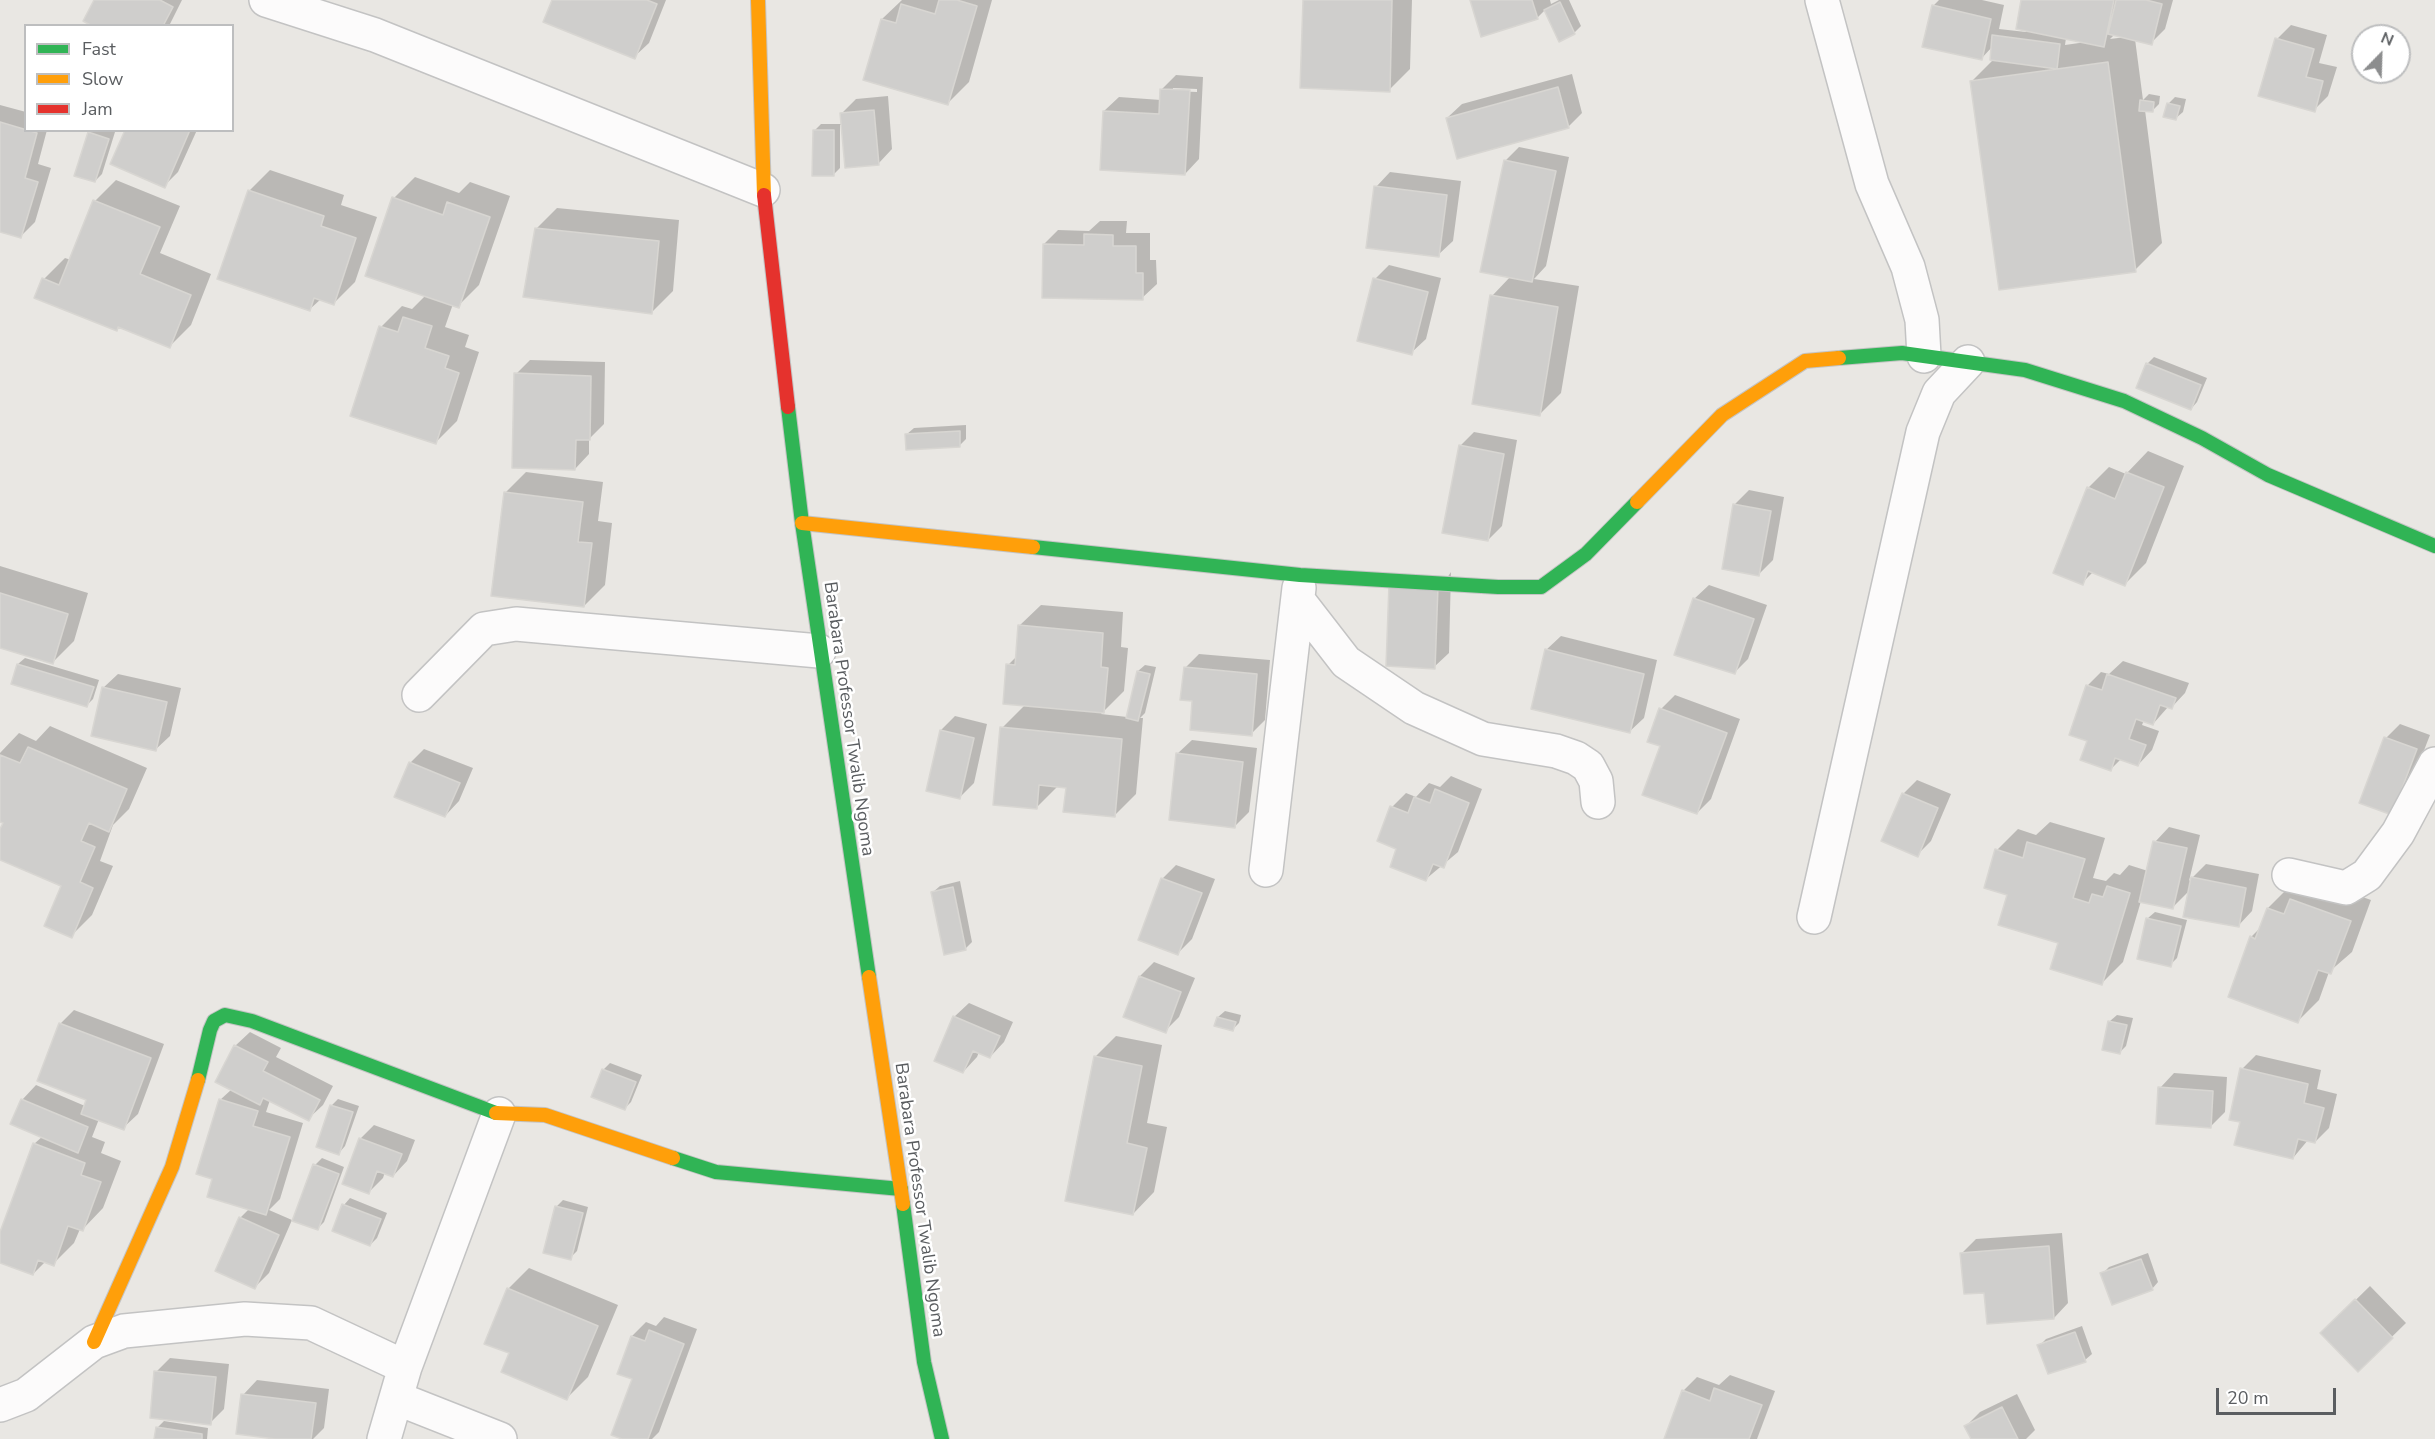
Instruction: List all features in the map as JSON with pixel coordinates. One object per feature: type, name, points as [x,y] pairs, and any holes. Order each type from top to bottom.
[{"type":"street","points":[[266,0],[375,35],[763,190]]},
{"type":"street","name":"Barabara Professor Twalib Ngoma","points":[[758,0],[763,190],[802,523],[819,651],[901,1189],[924,1362],[942,1439]]},
{"type":"street","points":[[1822,0],[1872,184],[1908,267],[1922,320],[1924,356]]},
{"type":"street","points":[[802,523],[1299,587],[1541,586],[1586,554],[1722,415],[1805,361],[1902,353],[2025,370],[2124,401],[2202,438],[2268,476],[2435,546]]},
{"type":"street","points":[[1814,917],[1923,432],[1939,393],[1968,363]]},
{"type":"street","points":[[1299,587],[1346,662],[1414,708],[1483,739],[1556,751],[1576,758],[1588,766],[1596,781],[1598,802]]},
{"type":"street","points":[[1266,870],[1299,587]]},
{"type":"street","points":[[419,695],[484,629],[516,624],[819,651]]},
{"type":"street","points":[[2289,876],[2346,888],[2367,875],[2398,833],[2435,764]]},
{"type":"street","points":[[94,1341],[175,1159],[191,1108],[210,1030],[214,1021],[225,1016],[252,1021],[499,1114],[544,1115],[716,1172],[901,1189]]},
{"type":"street","points":[[384,1439],[405,1367],[499,1114]]},
{"type":"street","points":[[0,1405],[26,1395],[94,1341],[124,1331],[245,1319],[311,1323],[405,1367]]},
{"type":"street","points":[[396,1398],[500,1439]]},
{"type":"building","points":[[94,0],[160,0],[173,7],[164,24],[88,24],[83,21]]},
{"type":"building","points":[[552,0],[647,0],[657,4],[635,59],[543,22]]},
{"type":"building","points":[[939,0],[957,0],[977,6],[948,105],[863,80],[881,19],[896,23],[901,4],[935,14]]},
{"type":"building","points":[[1303,0],[1392,0],[1390,92],[1300,88]]},
{"type":"building","points":[[1470,0],[1532,0],[1538,19],[1481,37]]},
{"type":"building","points":[[2021,0],[2114,0],[2104,47],[2016,29]]},
{"type":"building","points":[[2116,0],[2146,0],[2162,4],[2152,45],[2108,34]]},
{"type":"building","points":[[1560,2],[1575,34],[1559,42],[1544,10]]},
{"type":"building","points":[[1932,5],[1991,19],[1982,60],[1922,47]]},
{"type":"building","points":[[1992,35],[2060,44],[2057,69],[1990,60]]},
{"type":"building","points":[[2275,38],[2314,49],[2306,77],[2323,81],[2315,112],[2258,96]]},
{"type":"building","points":[[2108,62],[2136,272],[1999,290],[1970,81]]},
{"type":"building","points":[[1558,87],[1569,128],[1457,159],[1446,118]]},
{"type":"building","points":[[1160,89],[1190,90],[1185,175],[1100,170],[1103,111],[1159,114]]},
{"type":"building","points":[[2140,100],[2154,102],[2153,112],[2139,111]]},
{"type":"building","points":[[2167,103],[2180,106],[2176,120],[2163,117]]},
{"type":"building","points":[[874,110],[879,165],[845,168],[840,113]]},
{"type":"building","points":[[0,122],[24,129],[24,132],[37,133],[25,178],[38,182],[21,238],[0,232]]},
{"type":"building","points":[[813,130],[834,130],[834,176],[812,176]]},
{"type":"building","points":[[88,132],[109,139],[95,182],[74,176]]},
{"type":"building","points":[[124,132],[189,132],[165,188],[110,164]]},
{"type":"building","points":[[1504,160],[1556,171],[1532,282],[1480,272]]},
{"type":"building","points":[[1374,186],[1447,195],[1439,257],[1366,248]]},
{"type":"building","points":[[248,190],[324,216],[321,226],[356,238],[334,305],[314,298],[310,311],[217,279]]},
{"type":"building","points":[[392,197],[443,215],[447,202],[490,217],[459,308],[365,276]]},
{"type":"building","points":[[93,200],[160,227],[140,274],[191,295],[170,348],[118,327],[117,331],[34,298],[42,278],[59,285]]},
{"type":"building","points":[[535,228],[659,241],[652,314],[523,297]]},
{"type":"building","points":[[1084,234],[1113,235],[1113,246],[1136,246],[1136,273],[1143,273],[1143,300],[1042,298],[1043,244],[1084,245]]},
{"type":"building","points":[[1373,278],[1428,292],[1412,355],[1357,341]]},
{"type":"building","points":[[1490,295],[1558,307],[1540,416],[1472,404]]},
{"type":"building","points":[[403,317],[432,326],[425,348],[449,356],[445,368],[459,373],[436,444],[350,416],[379,326],[398,332]]},
{"type":"building","points":[[2146,363],[2201,385],[2191,410],[2136,388]]},
{"type":"building","points":[[514,373],[591,376],[590,440],[576,440],[575,470],[512,468]]},
{"type":"building","points":[[960,431],[960,447],[906,450],[905,434]]},
{"type":"building","points":[[1459,445],[1504,454],[1488,541],[1442,533]]},
{"type":"building","points":[[2126,472],[2164,487],[2125,586],[2088,571],[2083,585],[2053,573],[2087,487],[2115,499]]},
{"type":"building","points":[[504,492],[583,502],[578,542],[592,543],[584,607],[491,596]]},
{"type":"building","points":[[1733,504],[1771,511],[1759,576],[1722,569]]},
{"type":"building","points":[[1389,584],[1438,586],[1435,669],[1386,666]]},
{"type":"building","points":[[0,593],[68,614],[53,664],[0,648]]},
{"type":"building","points":[[1693,598],[1754,619],[1735,674],[1674,655]]},
{"type":"building","points":[[1018,625],[1103,633],[1101,667],[1108,668],[1104,713],[1003,704],[1006,664],[1015,665]]},
{"type":"building","points":[[1545,649],[1644,674],[1630,733],[1531,709]]},
{"type":"building","points":[[17,664],[94,687],[87,707],[11,684]]},
{"type":"building","points":[[1184,667],[1257,674],[1252,736],[1190,730],[1192,701],[1180,700]]},
{"type":"building","points":[[1137,671],[1150,674],[1138,721],[1126,718]]},
{"type":"building","points":[[2107,674],[2176,698],[2172,709],[2160,705],[2153,725],[2136,719],[2129,739],[2146,745],[2138,766],[2115,758],[2111,771],[2080,760],[2087,741],[2069,735],[2086,685],[2102,690]]},
{"type":"building","points":[[102,687],[167,702],[156,751],[91,736]]},
{"type":"building","points":[[1659,708],[1727,733],[1697,814],[1642,795],[1660,746],[1647,742]]},
{"type":"building","points":[[1000,727],[1122,739],[1115,817],[1063,812],[1066,788],[1039,785],[1037,809],[993,805]]},
{"type":"building","points":[[940,730],[974,738],[960,799],[926,791]]},
{"type":"building","points":[[2384,737],[2417,749],[2392,815],[2359,803]]},
{"type":"building","points":[[28,747],[127,789],[109,832],[89,823],[81,841],[95,847],[80,882],[93,888],[72,938],[44,926],[61,886],[0,860],[0,829],[3,823],[0,822],[0,755],[20,763]]},
{"type":"building","points":[[1176,753],[1243,762],[1235,828],[1169,820]]},
{"type":"building","points":[[409,762],[460,783],[445,817],[394,797]]},
{"type":"building","points":[[1435,789],[1469,803],[1444,868],[1433,864],[1426,881],[1390,867],[1396,849],[1377,841],[1390,806],[1408,813],[1414,797],[1430,803]]},
{"type":"building","points":[[1902,793],[1938,808],[1918,857],[1881,841]]},
{"type":"building","points":[[2153,841],[2187,848],[2173,909],[2139,902]]},
{"type":"building","points":[[2027,842],[2085,859],[2073,898],[2089,903],[2092,894],[2103,897],[2107,886],[2130,893],[2102,985],[2050,969],[2058,943],[1998,925],[2007,895],[1984,888],[1995,849],[2023,858]]},
{"type":"building","points":[[2191,877],[2246,888],[2239,927],[2183,917]]},
{"type":"building","points":[[1161,878],[1202,893],[1178,955],[1138,940]]},
{"type":"building","points":[[953,887],[966,950],[944,955],[931,892]]},
{"type":"building","points":[[2290,899],[2351,921],[2331,974],[2318,970],[2298,1023],[2228,997],[2250,936],[2255,939],[2267,908],[2284,914]]},
{"type":"building","points":[[2146,918],[2181,926],[2171,967],[2137,959]]},
{"type":"building","points":[[1139,976],[1181,992],[1166,1033],[1123,1017]]},
{"type":"building","points":[[953,1016],[1000,1036],[990,1058],[973,1051],[963,1073],[934,1061]]},
{"type":"building","points":[[1217,1017],[1236,1022],[1233,1031],[1214,1026]]},
{"type":"building","points":[[2108,1021],[2127,1025],[2120,1054],[2102,1050]]},
{"type":"building","points":[[59,1023],[151,1058],[124,1130],[81,1114],[86,1100],[37,1081]]},
{"type":"building","points":[[234,1045],[268,1062],[263,1071],[320,1100],[309,1121],[263,1098],[260,1105],[215,1082]]},
{"type":"building","points":[[1094,1056],[1142,1066],[1127,1143],[1147,1148],[1133,1215],[1065,1201]]},
{"type":"building","points":[[2240,1068],[2308,1084],[2304,1103],[2324,1108],[2315,1143],[2298,1139],[2293,1159],[2234,1145],[2240,1122],[2229,1120]]},
{"type":"building","points":[[602,1069],[636,1082],[625,1110],[591,1097]]},
{"type":"building","points":[[2158,1087],[2213,1091],[2211,1128],[2156,1124]]},
{"type":"building","points":[[21,1099],[88,1127],[78,1153],[10,1124]]},
{"type":"building","points":[[219,1099],[258,1111],[253,1126],[290,1137],[266,1215],[207,1197],[212,1179],[196,1174]]},
{"type":"building","points":[[330,1105],[353,1112],[339,1155],[316,1147]]},
{"type":"building","points":[[359,1138],[402,1154],[393,1177],[377,1171],[369,1194],[342,1184]]},
{"type":"building","points":[[33,1143],[85,1163],[81,1175],[101,1182],[83,1231],[68,1226],[54,1266],[38,1260],[33,1275],[0,1263],[0,1232]]},
{"type":"building","points":[[313,1164],[339,1174],[318,1230],[292,1221]]},
{"type":"building","points":[[342,1204],[381,1219],[370,1246],[332,1231]]},
{"type":"building","points":[[555,1206],[583,1213],[571,1260],[543,1253]]},
{"type":"building","points":[[239,1217],[279,1235],[255,1289],[215,1271]]},
{"type":"building","points":[[2049,1246],[2054,1319],[1987,1324],[1984,1293],[1964,1294],[1960,1253]]},
{"type":"building","points":[[2141,1259],[2153,1290],[2112,1305],[2100,1273]]},
{"type":"building","points":[[507,1288],[598,1326],[567,1400],[501,1372],[509,1353],[484,1344]]},
{"type":"building","points":[[2355,1299],[2393,1338],[2358,1372],[2320,1333]]},
{"type":"building","points":[[649,1330],[684,1344],[648,1439],[622,1439],[611,1435],[632,1379],[617,1374],[631,1336],[645,1341]]},
{"type":"building","points":[[2075,1332],[2086,1362],[2048,1374],[2037,1345]]},
{"type":"building","points":[[154,1371],[216,1377],[211,1425],[150,1418]]},
{"type":"building","points":[[1714,1388],[1762,1405],[1749,1439],[1664,1439],[1682,1390],[1710,1401]]},
{"type":"building","points":[[241,1394],[316,1403],[311,1439],[275,1439],[236,1434]]},
{"type":"building","points":[[2002,1407],[2018,1439],[1971,1439],[1964,1426]]},
{"type":"building","points":[[156,1427],[202,1434],[202,1439],[154,1439]]},
{"type":"traffic: fast","points":[[1839,358],[1902,353],[2025,370],[2124,401],[2202,438],[2268,475],[2435,546]]},
{"type":"traffic: fast","points":[[788,407],[802,523],[869,977]]},
{"type":"traffic: fast","points":[[1033,547],[1300,575],[1498,587],[1541,587],[1586,554],[1637,502]]},
{"type":"traffic: fast","points":[[198,1080],[210,1030],[214,1021],[225,1015],[252,1021],[496,1113]]},
{"type":"traffic: fast","points":[[673,1158],[716,1172],[901,1189]]},
{"type":"traffic: fast","points":[[903,1204],[924,1362],[942,1439]]},
{"type":"traffic: slow","points":[[758,0],[764,195]]},
{"type":"traffic: slow","points":[[1637,502],[1722,415],[1805,361],[1839,358]]},
{"type":"traffic: slow","points":[[802,523],[1033,547]]},
{"type":"traffic: slow","points":[[869,977],[903,1204]]},
{"type":"traffic: slow","points":[[94,1342],[172,1167],[198,1080]]},
{"type":"traffic: slow","points":[[496,1113],[545,1115],[673,1158]]},
{"type":"traffic: jam","points":[[764,195],[788,407]]}]
